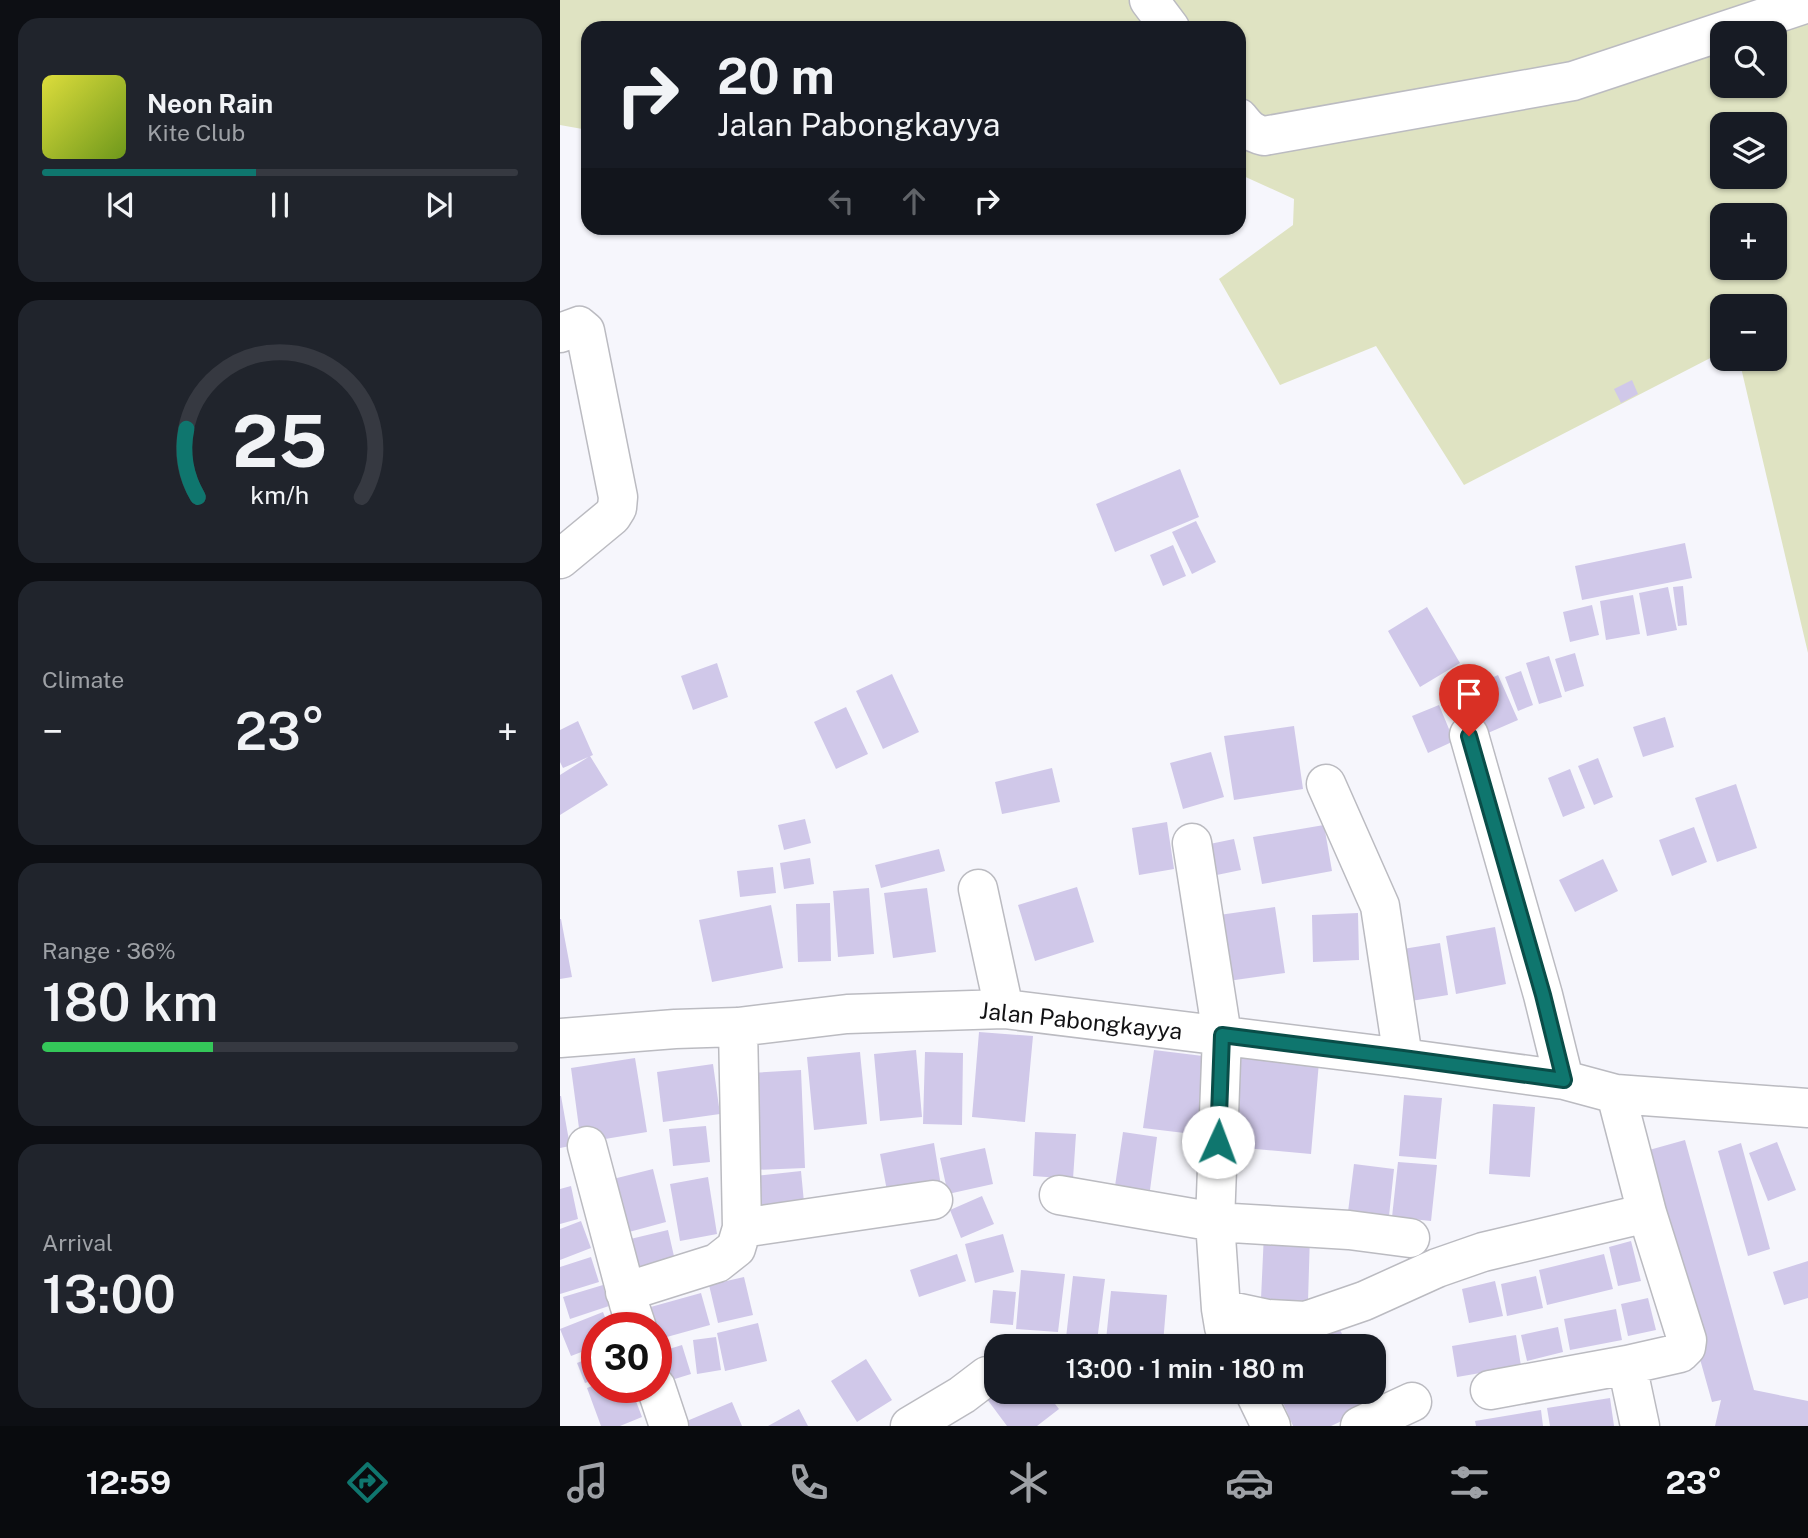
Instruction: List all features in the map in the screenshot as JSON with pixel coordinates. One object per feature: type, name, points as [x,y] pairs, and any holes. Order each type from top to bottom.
[{"type":"street","points":[[1149,0],[1165,21]]},
{"type":"street","points":[[1246,126],[1255,134],[1264,136],[1573,81],[1808,3]]},
{"type":"street","points":[[560,333],[579,326],[585,331],[618,497],[617,508],[612,516],[560,559]]},
{"type":"street","points":[[1469,736],[1543,995],[1564,1080]]},
{"type":"street","points":[[1326,784],[1380,906],[1403,1058]]},
{"type":"street","points":[[1192,842],[1222,1035],[1215,1222],[1221,1309],[1227,1334]]},
{"type":"street","points":[[978,889],[1004,1009]]},
{"type":"street","name":"Jalan Pabongkayya","points":[[560,1038],[738,1027],[847,1014],[1004,1009],[1564,1080],[1616,1094],[1808,1108]]},
{"type":"street","points":[[625,1292],[717,1263],[736,1248],[742,1228],[738,1027]]},
{"type":"street","points":[[1490,1390],[1627,1365],[1679,1353],[1686,1348],[1687,1340],[1647,1213],[1616,1094]]},
{"type":"street","points":[[587,1146],[632,1312]]},
{"type":"street","points":[[1059,1195],[1215,1222],[1349,1230],[1410,1238]]},
{"type":"street","points":[[742,1228],[933,1200]]},
{"type":"street","points":[[1221,1309],[1268,1319],[1306,1321],[1364,1301],[1437,1268],[1483,1252],[1647,1213]]},
{"type":"street","points":[[1627,1365],[1640,1426]]},
{"type":"street","points":[[910,1426],[962,1395],[984,1378]]},
{"type":"street","points":[[1360,1426],[1412,1402]]},
{"type":"street","points":[[661,1403],[669,1426]]},
{"type":"street","points":[[1260,1404],[1271,1426]]},
{"type":"green space","points":[[560,0],[1808,0],[1808,653],[1742,371],[1787,371],[1787,294],[1710,294],[1710,358],[1464,485],[1376,346],[1280,385],[1219,279],[1293,225],[1294,199],[1246,177],[1246,21],[581,21],[581,129],[560,125]]},
{"type":"building","points":[[1632,380],[1638,394],[1621,403],[1614,389]]},
{"type":"building","points":[[1180,469],[1199,517],[1115,552],[1096,504]]},
{"type":"building","points":[[1196,521],[1216,562],[1192,574],[1172,532]]},
{"type":"building","points":[[1685,543],[1692,578],[1582,600],[1575,566]]},
{"type":"building","points":[[1173,545],[1186,576],[1163,586],[1150,555]]},
{"type":"building","points":[[1683,586],[1687,625],[1678,626],[1673,587]]},
{"type":"building","points":[[1668,587],[1677,630],[1647,636],[1639,593]]},
{"type":"building","points":[[1633,595],[1640,634],[1606,640],[1600,601]]},
{"type":"building","points":[[1592,605],[1599,635],[1570,642],[1563,612]]},
{"type":"building","points":[[1427,607],[1460,663],[1420,687],[1388,631]]},
{"type":"building","points":[[1575,653],[1584,686],[1565,692],[1555,659]]},
{"type":"building","points":[[1549,656],[1562,697],[1539,704],[1526,663]]},
{"type":"building","points":[[717,663],[728,697],[693,710],[681,676]]},
{"type":"building","points":[[1521,671],[1533,705],[1518,711],[1505,677]]},
{"type":"building","points":[[892,674],[919,732],[883,749],[856,691]]},
{"type":"building","points":[[1498,675],[1518,720],[1481,736],[1461,692]]},
{"type":"building","points":[[1439,705],[1454,741],[1428,753],[1412,716]]},
{"type":"building","points":[[846,707],[868,754],[836,769],[814,722]]},
{"type":"building","points":[[1665,717],[1674,747],[1643,757],[1633,727]]},
{"type":"building","points":[[578,721],[593,755],[563,768],[560,762],[560,730]]},
{"type":"building","points":[[1294,726],[1303,789],[1234,800],[1224,736]]},
{"type":"building","points":[[1211,752],[1224,797],[1183,809],[1170,763]]},
{"type":"building","points":[[590,756],[608,785],[560,815],[560,775]]},
{"type":"building","points":[[1598,758],[1613,797],[1594,805],[1578,766]]},
{"type":"building","points":[[1052,768],[1060,802],[1002,814],[995,782]]},
{"type":"building","points":[[1570,769],[1585,808],[1563,817],[1548,778]]},
{"type":"building","points":[[1736,784],[1757,848],[1717,862],[1695,798]]},
{"type":"building","points":[[805,819],[811,843],[784,850],[778,825]]},
{"type":"building","points":[[1167,822],[1174,869],[1139,875],[1132,828]]},
{"type":"building","points":[[1324,825],[1332,871],[1262,884],[1253,837]]},
{"type":"building","points":[[1694,827],[1707,862],[1672,876],[1659,840]]},
{"type":"building","points":[[1234,839],[1241,870],[1207,877],[1200,846]]},
{"type":"building","points":[[939,849],[945,871],[881,888],[875,865]]},
{"type":"building","points":[[810,858],[814,884],[784,889],[780,863]]},
{"type":"building","points":[[1603,859],[1618,891],[1575,912],[1559,880]]},
{"type":"building","points":[[773,867],[776,893],[740,897],[737,871]]},
{"type":"building","points":[[1077,887],[1094,942],[1035,961],[1018,905]]},
{"type":"building","points":[[869,888],[874,954],[838,957],[833,891]]},
{"type":"building","points":[[927,888],[936,952],[893,958],[884,893]]},
{"type":"building","points":[[830,903],[831,961],[798,962],[796,904]]},
{"type":"building","points":[[771,905],[783,968],[712,982],[699,920]]},
{"type":"building","points":[[1275,907],[1285,973],[1221,982],[1212,916]]},
{"type":"building","points":[[1358,913],[1359,960],[1313,962],[1312,915]]},
{"type":"building","points":[[560,919],[572,977],[560,979]]},
{"type":"building","points":[[1495,927],[1506,984],[1456,994],[1446,936]]},
{"type":"building","points":[[1440,943],[1448,995],[1411,1001],[1403,949]]},
{"type":"building","points":[[979,1032],[1033,1036],[1025,1122],[972,1117]]},
{"type":"building","points":[[916,1050],[922,1117],[880,1121],[874,1054]]},
{"type":"building","points":[[1154,1050],[1211,1057],[1201,1135],[1143,1128]]},
{"type":"building","points":[[860,1052],[867,1124],[814,1130],[807,1057]]},
{"type":"building","points":[[925,1052],[963,1053],[962,1125],[923,1124]]},
{"type":"building","points":[[1232,1054],[1319,1062],[1311,1154],[1223,1146]]},
{"type":"building","points":[[635,1058],[647,1132],[581,1143],[571,1068]]},
{"type":"building","points":[[713,1064],[720,1114],[663,1122],[657,1072]]},
{"type":"building","points":[[801,1070],[805,1168],[753,1170],[750,1073]]},
{"type":"building","points":[[1404,1095],[1442,1098],[1436,1159],[1399,1156]]},
{"type":"building","points":[[560,1096],[570,1146],[560,1148]]},
{"type":"building","points":[[1493,1104],[1535,1107],[1530,1177],[1489,1174]]},
{"type":"building","points":[[706,1126],[710,1162],[673,1166],[669,1129]]},
{"type":"building","points":[[1035,1132],[1076,1134],[1073,1179],[1033,1176]]},
{"type":"building","points":[[1123,1132],[1157,1137],[1150,1190],[1115,1186]]},
{"type":"building","points":[[1685,1140],[1754,1390],[1808,1401],[1808,1426],[1715,1426],[1721,1400],[1712,1402],[1642,1152]]},
{"type":"building","points":[[1777,1142],[1796,1190],[1768,1201],[1749,1153]]},
{"type":"building","points":[[934,1143],[941,1186],[888,1196],[880,1154]]},
{"type":"building","points":[[1741,1143],[1770,1249],[1748,1256],[1718,1151]]},
{"type":"building","points":[[985,1148],[993,1184],[948,1194],[940,1158]]},
{"type":"building","points":[[1398,1162],[1437,1165],[1431,1221],[1392,1217]]},
{"type":"building","points":[[1354,1164],[1394,1169],[1389,1216],[1348,1212]]},
{"type":"building","points":[[653,1169],[666,1222],[618,1235],[605,1181]]},
{"type":"building","points":[[801,1171],[805,1213],[758,1218],[754,1176]]},
{"type":"building","points":[[708,1177],[717,1234],[680,1241],[670,1184]]},
{"type":"building","points":[[571,1186],[578,1219],[560,1224],[560,1189]]},
{"type":"building","points":[[982,1196],[994,1224],[961,1238],[950,1210]]},
{"type":"building","points":[[581,1221],[591,1248],[560,1260],[560,1229]]},
{"type":"building","points":[[668,1230],[676,1265],[630,1275],[622,1241]]},
{"type":"building","points":[[1264,1233],[1310,1235],[1308,1301],[1261,1299]]},
{"type":"building","points":[[1003,1234],[1014,1272],[975,1283],[965,1244]]},
{"type":"building","points":[[1631,1241],[1641,1281],[1618,1286],[1609,1247]]},
{"type":"building","points":[[957,1254],[966,1281],[919,1297],[910,1270]]},
{"type":"building","points":[[1604,1254],[1613,1289],[1547,1305],[1539,1270]]},
{"type":"building","points":[[591,1257],[599,1282],[560,1294],[560,1267]]},
{"type":"building","points":[[1808,1261],[1808,1298],[1784,1305],[1773,1272]]},
{"type":"building","points":[[1021,1270],[1065,1274],[1058,1332],[1016,1329]]},
{"type":"building","points":[[1073,1276],[1105,1279],[1098,1334],[1066,1334]]},
{"type":"building","points":[[1536,1276],[1543,1308],[1507,1316],[1501,1284]]},
{"type":"building","points":[[744,1277],[753,1315],[718,1323],[709,1285]]},
{"type":"building","points":[[1495,1281],[1503,1316],[1469,1323],[1462,1289]]},
{"type":"building","points":[[603,1285],[609,1306],[581,1312],[581,1315],[570,1319],[563,1297]]},
{"type":"building","points":[[993,1290],[1016,1292],[1013,1325],[990,1323]]},
{"type":"building","points":[[1111,1291],[1167,1295],[1164,1334],[1107,1334]]},
{"type":"building","points":[[701,1293],[710,1325],[672,1336],[672,1312],[648,1312],[647,1308]]},
{"type":"building","points":[[1648,1298],[1656,1330],[1628,1336],[1621,1304]]},
{"type":"building","points":[[1616,1309],[1622,1340],[1570,1350],[1564,1319]]},
{"type":"building","points":[[581,1321],[581,1352],[571,1356],[560,1329]]},
{"type":"building","points":[[758,1323],[767,1361],[725,1371],[717,1333]]},
{"type":"building","points":[[1339,1327],[1342,1334],[1323,1334]]},
{"type":"building","points":[[1558,1327],[1563,1352],[1527,1361],[1521,1335]]},
{"type":"building","points":[[1516,1335],[1521,1366],[1457,1377],[1452,1346]]},
{"type":"building","points":[[716,1337],[721,1370],[697,1374],[693,1340]]},
{"type":"building","points":[[682,1345],[691,1374],[672,1380],[672,1348]]},
{"type":"building","points":[[866,1359],[892,1400],[857,1422],[831,1381]]},
{"type":"building","points":[[1610,1398],[1614,1426],[1550,1426],[1547,1408]]},
{"type":"building","points":[[732,1402],[742,1426],[675,1426]]},
{"type":"building","points":[[593,1403],[637,1403],[642,1417],[620,1426],[601,1426]]},
{"type":"building","points":[[991,1404],[1055,1404],[1059,1409],[1037,1426],[1007,1426]]},
{"type":"building","points":[[1284,1404],[1374,1406],[1331,1426],[1293,1426]]},
{"type":"building","points":[[799,1409],[808,1426],[768,1426]]},
{"type":"building","points":[[1541,1410],[1543,1426],[1476,1426],[1475,1421]]},
{"type":"route","points":[[1218,1142],[1222,1035],[1564,1080],[1543,995],[1469,736]]}]
